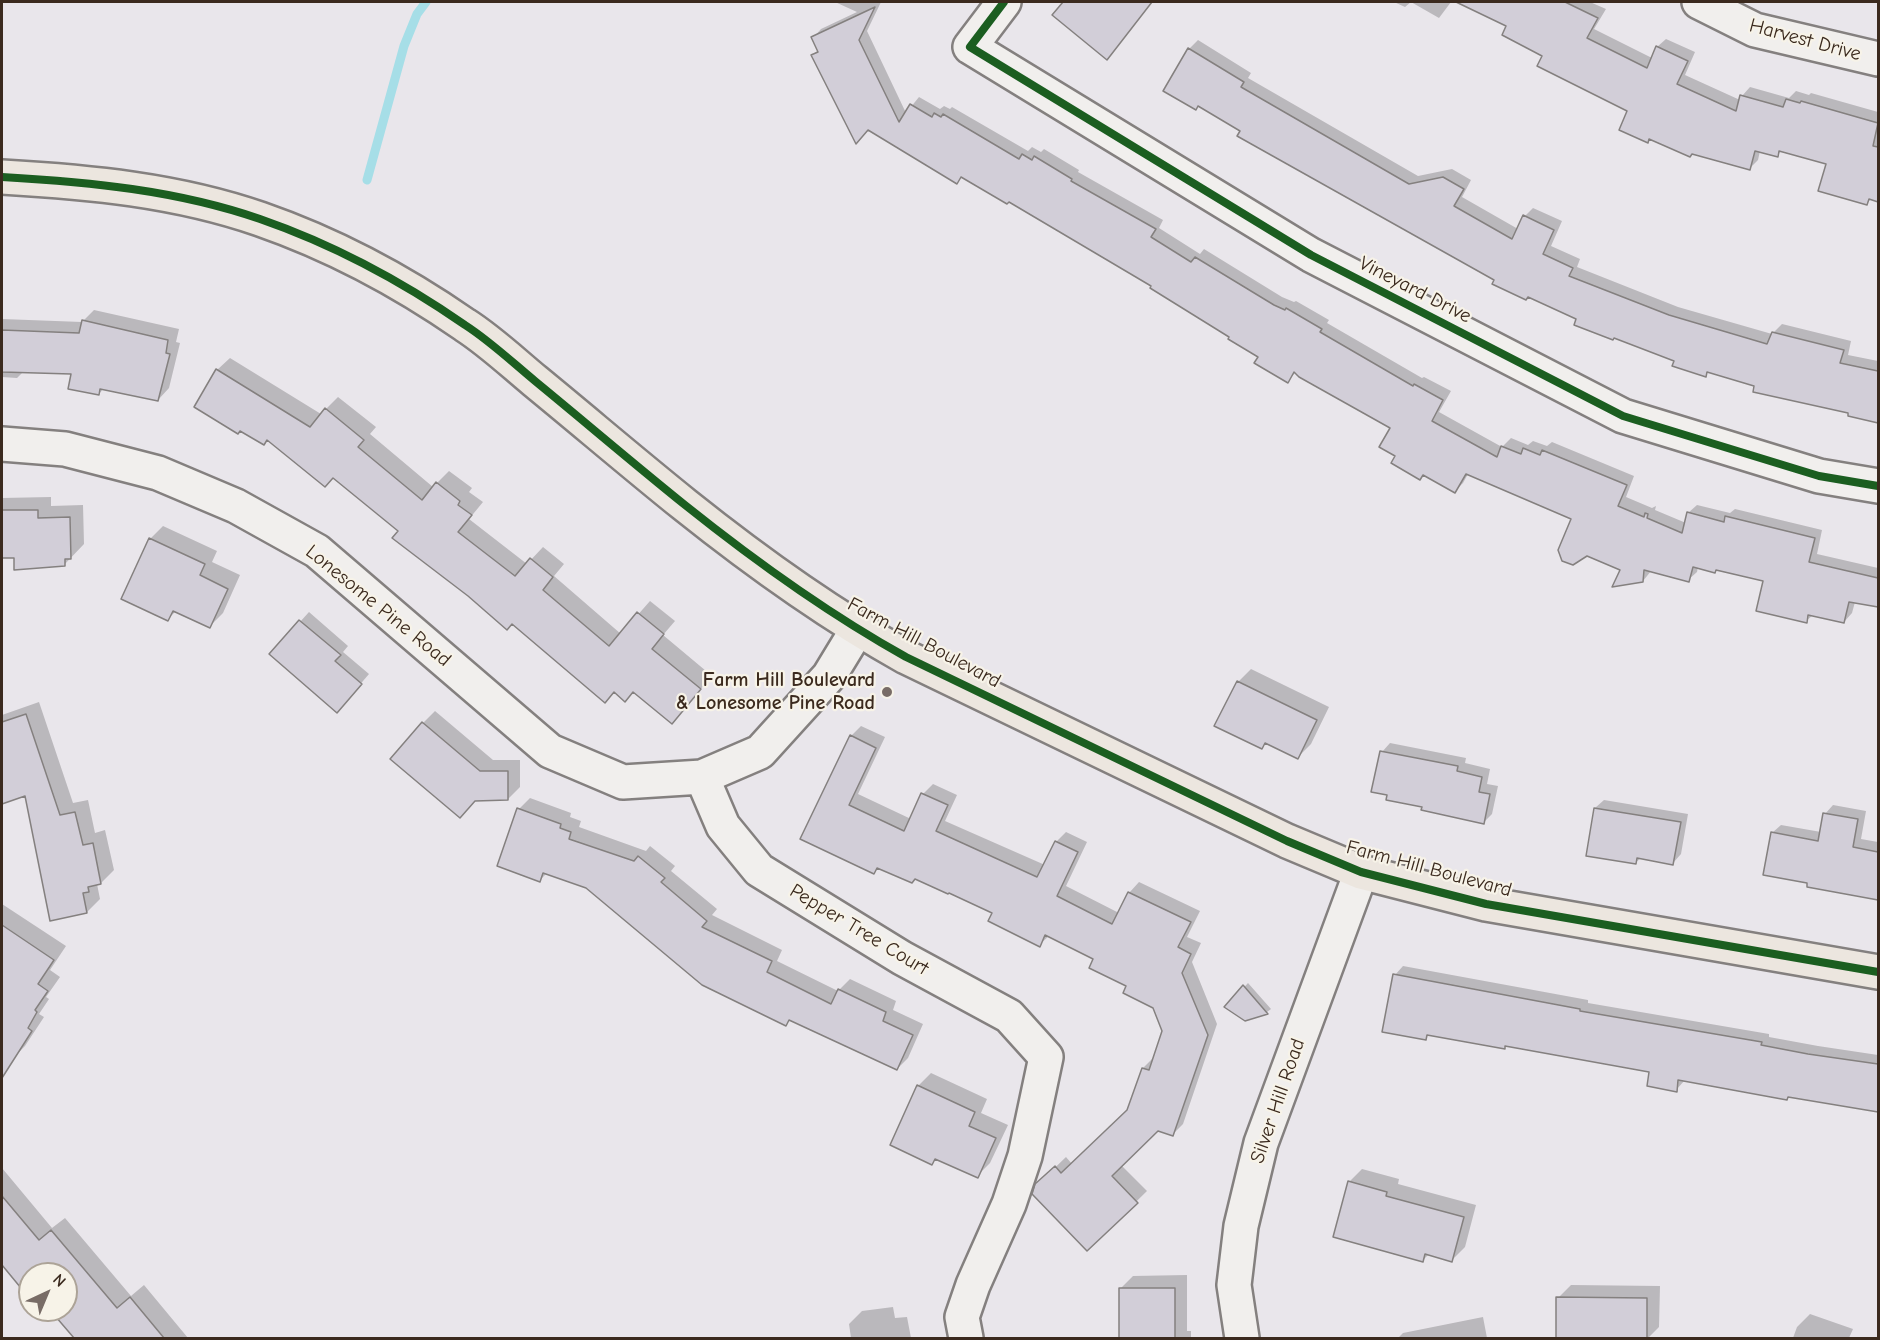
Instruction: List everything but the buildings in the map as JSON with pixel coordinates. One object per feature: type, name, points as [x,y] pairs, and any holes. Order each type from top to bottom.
[{"type":"main road","name":"Farm Hill Boulevard","points":[[2,177],[90,182],[192,198],[261,219],[328,247],[397,282],[467,326],[770,572],[857,630],[906,657],[1277,837],[1361,872],[1486,904],[1878,972]]},
{"type":"street","name":"Vineyard Drive","points":[[1004,2],[970,47],[1311,255],[1623,416],[1819,476],[1878,486]]},
{"type":"street","name":"Harvest Drive","points":[[1699,2],[1755,30],[1878,59]]},
{"type":"street","name":"Lonesome Pine Road","points":[[2,444],[65,449],[158,473],[236,506],[317,551],[550,751],[623,782],[702,777]]},
{"type":"street","points":[[702,777],[759,752],[829,676],[857,630]]},
{"type":"street","name":"Pepper Tree Court","points":[[702,777],[723,826],[759,870],[903,958],[1009,1016],[1046,1057],[1025,1156],[1009,1204],[973,1285],[962,1317],[966,1338]]},
{"type":"street","name":"Silver Hill Road","points":[[1242,1338],[1234,1285],[1241,1226],[1261,1143],[1361,872]]},
{"type":"waterway","points":[[367,180],[404,46],[417,14],[426,2]]},
{"type":"cycle path","points":[[1004,2],[970,47],[1311,255],[1623,416],[1819,476],[1878,486]]},
{"type":"cycle path","points":[[2,177],[100,185],[196,201],[287,229],[366,265],[417,294],[483,338],[711,526],[792,586],[848,623],[906,657],[1287,841],[1361,872],[1486,904],[1878,972]]},
{"type":"place","name":"Farm Hill Boulevard & Lonesome Pine Road","points":[[887,692]]}]
